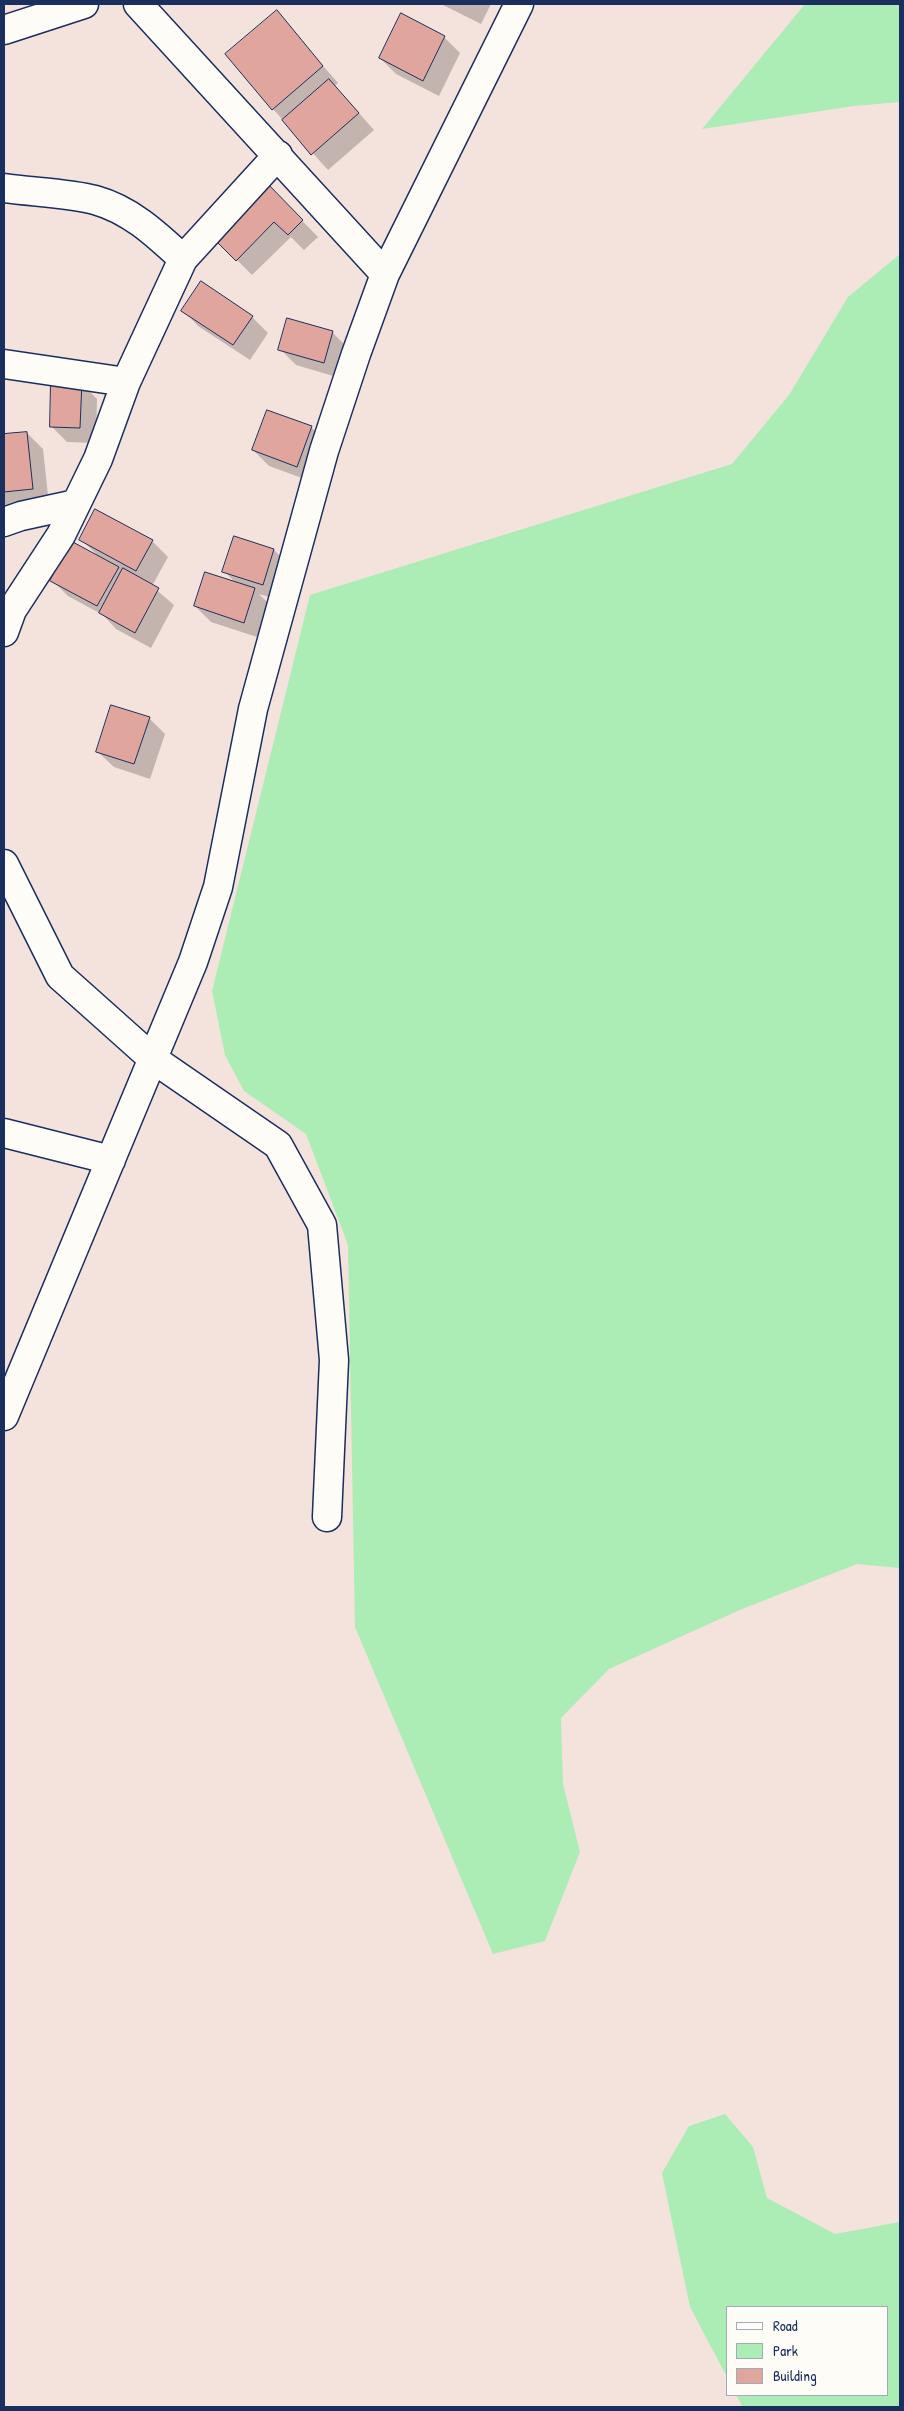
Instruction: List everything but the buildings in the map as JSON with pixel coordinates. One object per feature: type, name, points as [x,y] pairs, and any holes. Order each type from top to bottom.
[{"type":"street","points":[[4,30],[84,4]]},
{"type":"street","points":[[138,4],[385,274]]},
{"type":"street","points":[[4,1416],[193,962],[218,888],[256,700],[324,451],[385,274],[519,4]]},
{"type":"street","points":[[4,632],[12,610],[61,535],[98,459],[126,382],[183,259],[278,155]]},
{"type":"street","points":[[4,188],[94,200],[118,209],[151,228],[183,259]]},
{"type":"street","points":[[4,364],[126,382]]},
{"type":"street","points":[[4,522],[21,516],[76,504]]},
{"type":"street","points":[[4,864],[60,976],[152,1059],[278,1145],[322,1225],[334,1360],[328,1516]]},
{"type":"street","points":[[4,1133],[110,1160]]},
{"type":"green space","points":[[805,4],[900,4],[900,102],[854,106],[702,129]]},
{"type":"green space","points":[[900,254],[900,1568],[857,1564],[742,1609],[609,1669],[561,1718],[563,1784],[580,1852],[545,1941],[493,1954],[355,1627],[348,1245],[306,1134],[244,1091],[225,1055],[212,991],[310,595],[732,464],[789,395],[848,297]]},
{"type":"green space","points":[[725,2114],[753,2147],[767,2198],[835,2234],[900,2222],[900,2407],[743,2407],[737,2396],[889,2396],[889,2306],[726,2306],[726,2375],[690,2307],[662,2173],[689,2126]]}]
